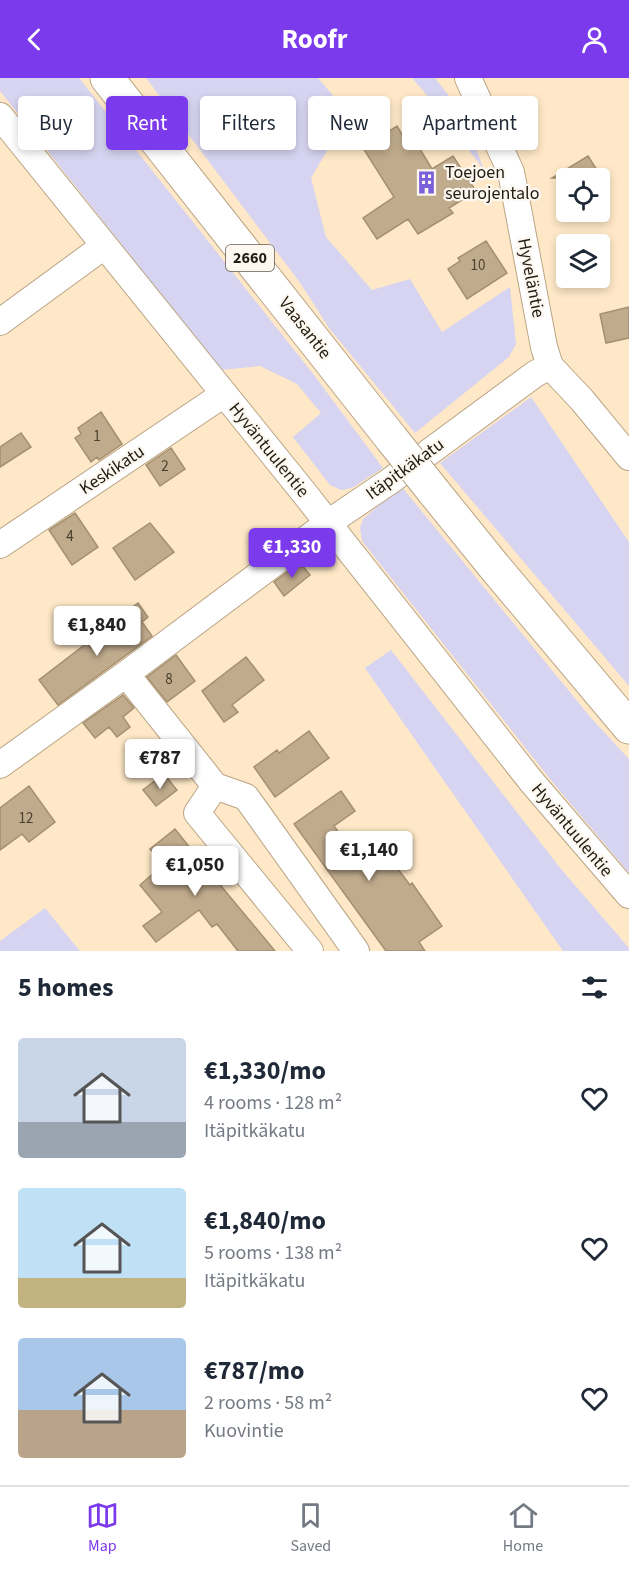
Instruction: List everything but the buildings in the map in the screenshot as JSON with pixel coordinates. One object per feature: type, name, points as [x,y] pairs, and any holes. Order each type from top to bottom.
[{"type":"main road","name":"Vaasantie","points":[[107,78],[434,492],[629,727]]},
{"type":"street","name":"Hyveläntie","points":[[468,78],[511,172],[544,347],[550,366],[582,400],[629,457]]},
{"type":"street","name":"Hyväntuulentie","points":[[0,116],[328,523],[531,782],[629,895]]},
{"type":"street","points":[[0,322],[104,246]]},
{"type":"street","name":"Itäpitkäkatu","points":[[0,765],[328,523],[535,374],[550,366]]},
{"type":"street","name":"Keskikatu","points":[[0,545],[224,394]]},
{"type":"street","points":[[126,674],[215,786],[246,797],[356,951]]},
{"type":"street","points":[[215,786],[197,813],[310,951]]},
{"type":"shaded area","points":[[0,78],[79,78],[93,96],[18,96],[18,114],[0,91]]},
{"type":"shaded area","points":[[146,78],[318,78],[334,96],[308,96],[308,150],[328,150],[311,178],[326,237],[372,290],[410,279],[442,332],[510,287],[516,344],[509,357],[415,433],[329,328],[301,284],[200,150],[296,150],[296,96],[200,96],[200,150],[188,134],[188,96],[160,96]]},
{"type":"shaded area","points":[[412,78],[435,78],[449,96],[428,96]]},
{"type":"shaded area","points":[[94,97],[106,112],[106,150],[136,150],[314,375],[383,468],[352,488],[341,490],[330,485],[293,437],[321,413],[297,384],[260,366],[221,370],[47,150],[94,150]]},
{"type":"shaded area","points":[[469,150],[476,150],[484,170]]},
{"type":"shaded area","points":[[531,397],[629,542],[629,686],[440,463]]},
{"type":"shaded area","points":[[401,486],[592,719],[629,759],[629,873],[554,784],[362,541],[360,528],[363,519]]},
{"type":"shaded area","points":[[391,650],[561,869],[629,948],[629,951],[563,951],[365,668]]},
{"type":"shaded area","points":[[45,908],[80,951],[0,951],[0,941]]},
{"type":"place","name":"Toejoen seurojentalo","points":[[427,182]]}]
